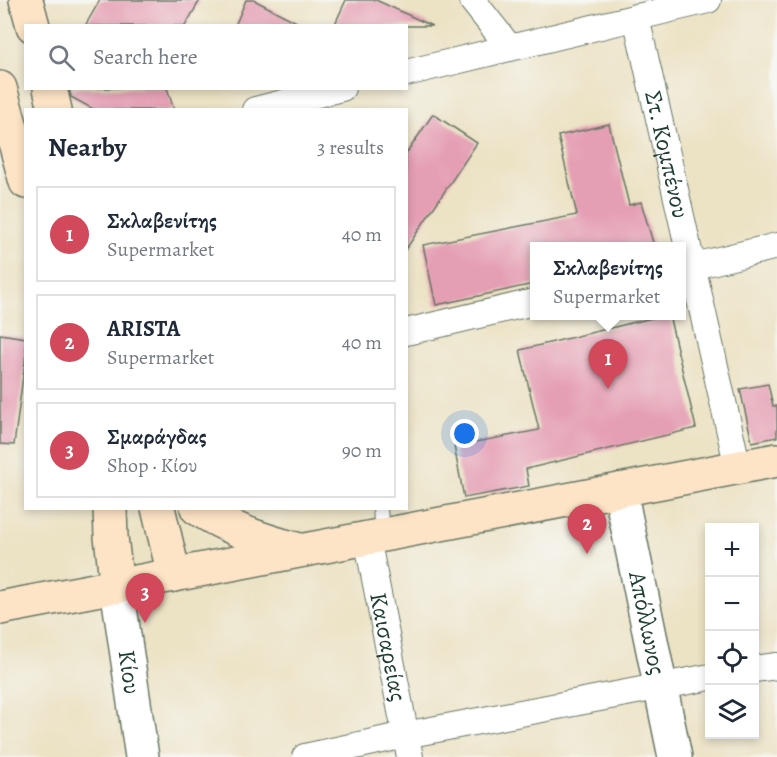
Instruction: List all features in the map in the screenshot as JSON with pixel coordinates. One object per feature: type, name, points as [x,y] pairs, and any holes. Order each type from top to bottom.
[{"type":"main road","points":[[26,0],[32,24]]},
{"type":"main road","points":[[0,88],[24,175]]},
{"type":"main road","points":[[50,90],[55,108]]},
{"type":"main road","points":[[0,608],[301,550],[376,527],[620,490],[777,460]]},
{"type":"main road","points":[[110,510],[117,587]]},
{"type":"main road","points":[[158,510],[174,575]]},
{"type":"main road","points":[[201,510],[236,530],[266,542],[301,550]]},
{"type":"street","points":[[471,0],[510,48]]},
{"type":"street","points":[[408,73],[708,0]]},
{"type":"street","name":"Στ. Κομπένου","points":[[636,17],[682,242]]},
{"type":"street","points":[[263,108],[334,90]]},
{"type":"street","points":[[687,268],[777,246]]},
{"type":"street","name":"Στ. Κομπένου","points":[[687,268],[738,468]]},
{"type":"street","points":[[408,332],[530,303]]},
{"type":"street","name":"Απόλλωνος","points":[[620,490],[675,757]]},
{"type":"street","name":"Καισαρείας","points":[[376,527],[408,746]]},
{"type":"street","name":"Κίου","points":[[117,587],[142,757]]},
{"type":"street","points":[[759,668],[777,666]]},
{"type":"street","points":[[305,757],[408,746],[660,686],[705,678]]},
{"type":"building","points":[[100,0],[200,0],[186,24],[86,24]]},
{"type":"building","points":[[246,0],[254,0],[300,24],[236,24]]},
{"type":"building","points":[[346,0],[376,0],[432,26],[408,26],[408,24],[335,24]]},
{"type":"building","points":[[69,90],[168,90],[173,108],[91,108],[71,97]]},
{"type":"building","points":[[433,114],[477,143],[408,246],[408,151]]},
{"type":"building","points":[[609,124],[629,205],[641,202],[653,242],[530,242],[530,285],[436,305],[423,245],[577,215],[558,136]]},
{"type":"building","points":[[643,320],[670,320],[696,428],[526,469],[529,486],[464,498],[454,446],[539,430],[520,350]]},
{"type":"building","points":[[0,334],[24,338],[24,368],[14,445],[0,444]]},
{"type":"building","points":[[768,384],[773,406],[777,406],[777,437],[752,442],[740,389]]},
{"type":"place","name":"Σκλαβενίτης","points":[[608,389]]},
{"type":"place","name":"ARISTA","points":[[587,554]]},
{"type":"place","name":"Σμαράγδας","points":[[145,623]]}]
